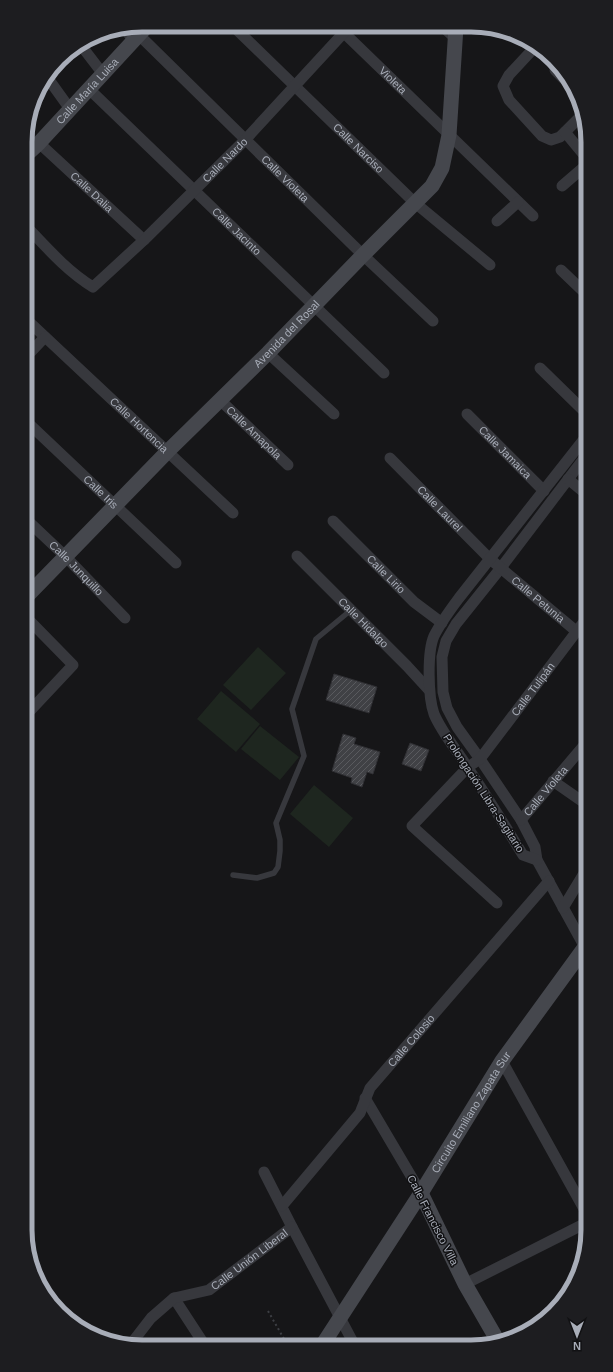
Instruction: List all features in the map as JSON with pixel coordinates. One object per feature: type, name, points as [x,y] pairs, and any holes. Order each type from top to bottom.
[{"type":"street","name":"Calle Narciso","points":[[239,32],[414,202],[490,265]]},
{"type":"street","name":"Calle Nardo","points":[[32,232],[66,267],[80,279],[93,287],[144,240],[245,140],[295,86],[341,32]]},
{"type":"street","name":"Violeta","points":[[347,32],[449,135],[533,216]]},
{"type":"street","name":"Avenida del Rosal","points":[[32,591],[168,451],[268,353],[414,202],[432,186],[442,168],[449,135],[456,33]]},
{"type":"street","name":"Calle María Luisa","points":[[32,150],[140,34]]},
{"type":"street","name":"Calle Violeta","points":[[140,34],[362,255],[433,321]]},
{"type":"street","points":[[84,49],[103,74]]},
{"type":"street","points":[[532,51],[509,76],[504,86],[509,100],[542,136],[551,140],[560,137],[578,119]]},
{"type":"street","points":[[50,82],[70,109]]},
{"type":"street","name":"Calle Jacinto","points":[[89,89],[384,373]]},
{"type":"street","points":[[565,132],[581,151]]},
{"type":"street","name":"Calle Dalia","points":[[39,143],[144,240]]},
{"type":"street","points":[[562,186],[581,170]]},
{"type":"street","points":[[497,221],[518,202]]},
{"type":"street","points":[[561,270],[581,289]]},
{"type":"street","points":[[32,325],[45,337],[32,351]]},
{"type":"street","name":"Calle Hortencia","points":[[45,337],[234,513]]},
{"type":"street","points":[[268,353],[334,414]]},
{"type":"street","points":[[540,368],[581,408]]},
{"type":"street","name":"Calle Amapola","points":[[220,400],[288,466]]},
{"type":"street","name":"Calle Jamaica","points":[[467,414],[544,490]]},
{"type":"street","name":"Calle Iris","points":[[32,427],[176,563]]},
{"type":"street","name":"Prolongación Libra-Sagitario","points":[[581,443],[442,622],[433,638],[430,657],[429,690],[434,713],[445,735],[468,767],[523,855],[537,860],[535,847],[520,820],[457,727],[447,708],[443,692],[442,657],[446,641],[456,624],[581,462]]},
{"type":"street","name":"Calle Laurel","points":[[390,458],[500,569]]},
{"type":"street","points":[[568,479],[581,490]]},
{"type":"street","name":"Calle Lirio","points":[[333,521],[414,602],[442,622]]},
{"type":"street","name":"Calle Junquillo","points":[[32,525],[65,556],[125,618]]},
{"type":"street","name":"Calle Hidalgo","points":[[297,556],[429,690]]},
{"type":"street","name":"Calle Petunia","points":[[500,569],[576,631]]},
{"type":"street","points":[[32,623],[73,665],[32,709]]},
{"type":"street","name":"Calle Tulipán","points":[[497,903],[412,826],[468,767],[480,759],[581,625]]},
{"type":"street","name":"Calle Violeta","points":[[520,820],[581,749]]},
{"type":"street","points":[[553,781],[581,801]]},
{"type":"street","points":[[537,860],[581,939]]},
{"type":"street","points":[[563,908],[581,878]]},
{"type":"street","name":"Calle Colosio","points":[[282,1206],[360,1113],[370,1088],[549,881]]},
{"type":"street","name":"Circuito Emiliano Zapata Sur","points":[[326,1340],[421,1193],[502,1061],[581,955]]},
{"type":"street","points":[[502,1061],[581,1203]]},
{"type":"street","name":"Calle Francisco Villa","points":[[365,1098],[421,1193],[465,1284],[495,1337]]},
{"type":"street","points":[[264,1172],[352,1340]]},
{"type":"street","points":[[465,1284],[581,1226]]},
{"type":"street","name":"Calle Unión Liberal","points":[[134,1340],[151,1318],[174,1298],[209,1290],[292,1227]]},
{"type":"street","points":[[174,1298],[201,1340]]},
{"type":"lane","points":[[233,875],[257,878],[274,873],[278,867],[280,840],[276,823],[304,756],[292,709],[316,639],[351,610]]},
{"type":"path","points":[[268,1311],[285,1340]]},
{"type":"shaded area","points":[[258,647],[286,673],[251,710],[223,685]]},
{"type":"shaded area","points":[[221,691],[260,724],[236,752],[197,719]]},
{"type":"shaded area","points":[[260,726],[299,757],[280,780],[241,749]]},
{"type":"shaded area","points":[[314,785],[353,818],[329,847],[290,814]]},
{"type":"building","points":[[334,674],[377,687],[369,713],[326,700]]},
{"type":"building","points":[[343,734],[356,738],[354,744],[380,752],[373,774],[367,772],[362,787],[351,783],[352,778],[332,771]]},
{"type":"building","points":[[410,743],[429,750],[421,771],[402,764]]}]
